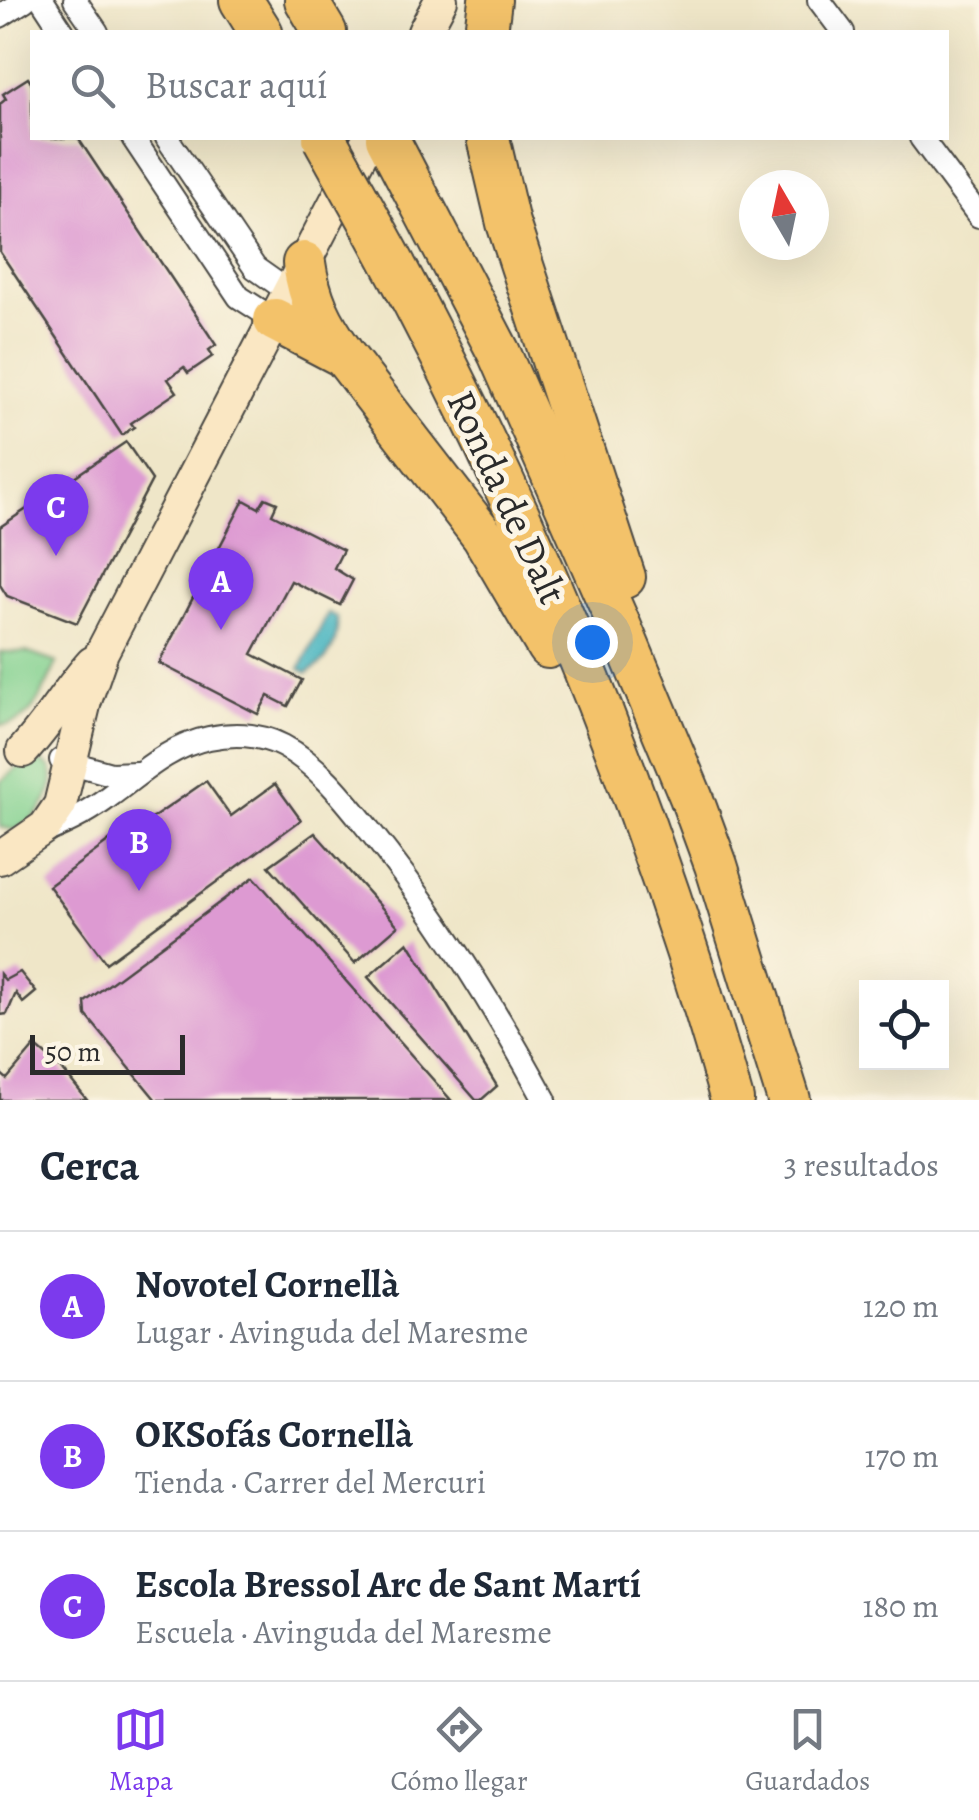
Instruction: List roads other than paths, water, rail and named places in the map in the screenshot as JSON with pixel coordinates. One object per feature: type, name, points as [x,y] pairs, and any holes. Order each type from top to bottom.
[{"type":"highway","points":[[241,0],[260,30]]},
{"type":"highway","points":[[306,0],[324,30]]},
{"type":"highway","points":[[486,30],[490,0]]},
{"type":"highway","name":"Ronda de Dalt","points":[[325,140],[445,361],[545,576],[642,820],[732,1100]]},
{"type":"highway","points":[[488,140],[508,223],[691,797]]},
{"type":"highway","name":"Ronda de Dalt","points":[[396,153],[498,353],[620,626],[691,797],[741,938],[789,1100]]},
{"type":"highway","points":[[289,291],[484,536],[537,626],[714,1035]]},
{"type":"highway","points":[[289,291],[316,312],[344,356]]},
{"type":"main road","points":[[425,30],[441,0]]},
{"type":"main road","points":[[14,844],[46,827],[60,805],[66,766],[102,652],[368,140]]},
{"type":"main road","points":[[12,756],[39,734],[67,690],[102,652]]},
{"type":"main road","points":[[12,756],[38,748],[51,751],[66,766]]},
{"type":"street","points":[[0,16],[25,0]]},
{"type":"street","points":[[42,0],[63,30]]},
{"type":"street","points":[[75,0],[96,30]]},
{"type":"street","points":[[819,0],[842,30]]},
{"type":"street","points":[[134,140],[239,297],[289,291]]},
{"type":"street","points":[[168,140],[255,268],[289,291]]},
{"type":"street","points":[[922,140],[979,216]]},
{"type":"street","points":[[14,844],[90,809],[136,773],[174,750],[206,738],[263,738],[300,756],[350,807],[426,900],[485,993],[545,1100]]},
{"type":"street","points":[[66,766],[111,774],[136,773]]},
{"type":"water","points":[[328,613],[337,617],[334,642],[322,663],[307,673],[300,669]]},
{"type":"place","name":"Escola Bressol Arc de Sant Martí","points":[[56,556]]},
{"type":"place","name":"Novotel Cornellà","points":[[221,630]]},
{"type":"place","name":"OKSofás Cornellà","points":[[139,891]]}]
